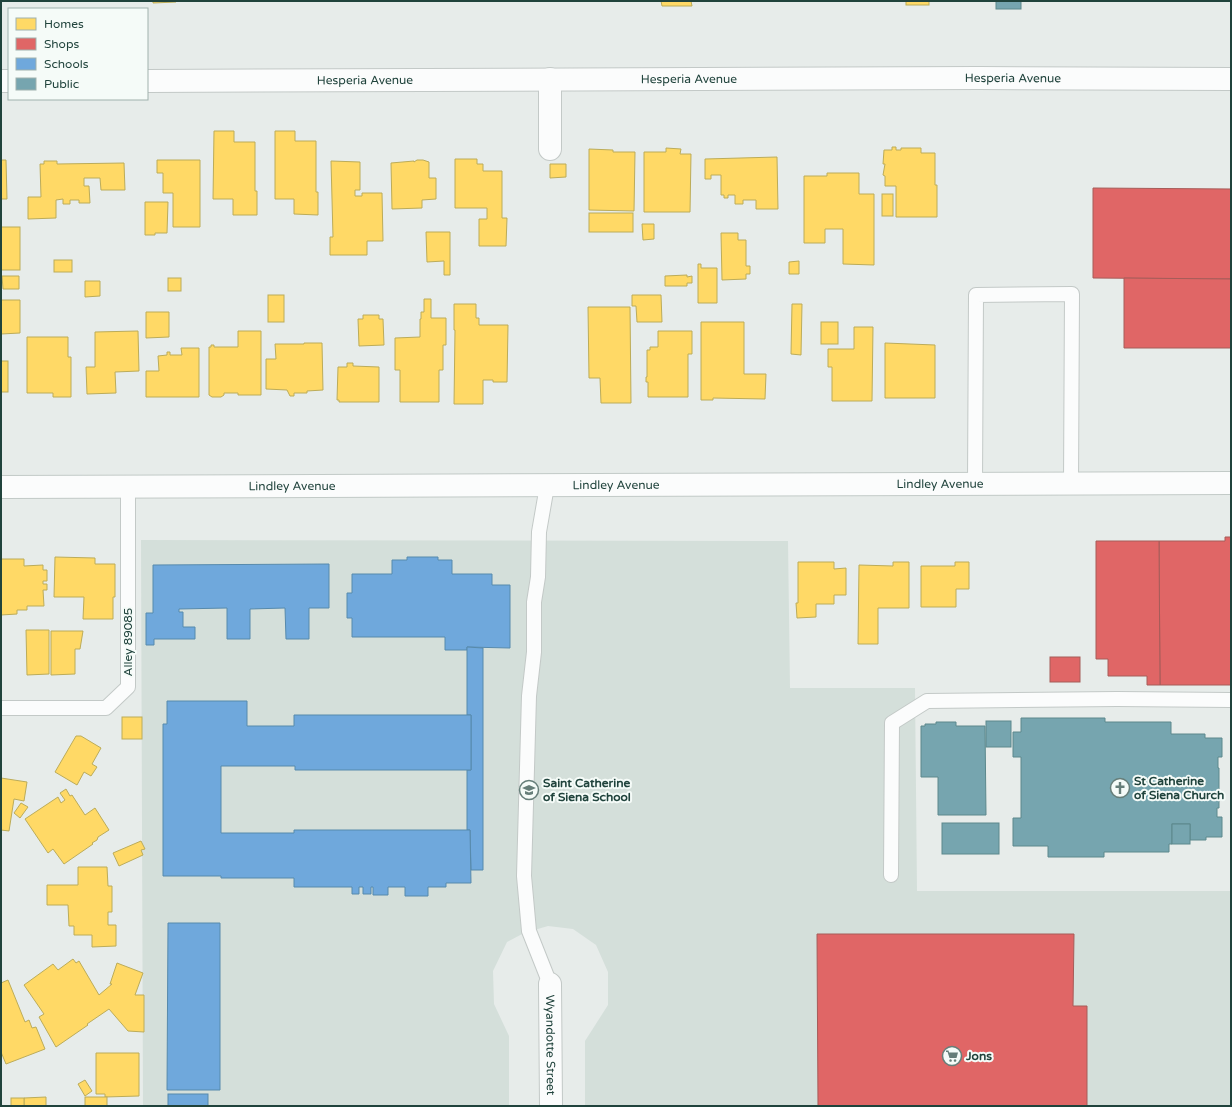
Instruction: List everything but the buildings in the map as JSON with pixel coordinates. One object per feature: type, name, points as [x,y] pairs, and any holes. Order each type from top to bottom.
[{"type":"street","name":"Hesperia Avenue","points":[[148,81],[550,79],[1231,79]]},
{"type":"street","points":[[550,79],[550,149]]},
{"type":"street","name":"Lindley Avenue","points":[[1,487],[1231,483]]},
{"type":"street","name":"Wyandotte Street","points":[[550,984],[551,1106]]},
{"type":"lane","points":[[975,484],[976,295],[1072,294],[1071,483]]},
{"type":"lane","name":"Alley 89085","points":[[1,708],[106,708],[128,687],[128,486]]},
{"type":"lane","points":[[547,486],[539,532],[538,577],[534,602],[534,652],[529,696],[524,876],[530,930],[550,984]]},
{"type":"lane","points":[[891,875],[892,723],[927,701],[1109,699],[1231,700]]},
{"type":"shaded area","name":"Saint Catherine of Siena School","points":[[141,540],[788,541],[790,688],[915,688],[917,891],[1231,891],[1231,1106],[585,1106],[585,1041],[608,1005],[608,972],[596,945],[573,929],[548,926],[524,933],[507,942],[493,971],[494,1004],[509,1036],[509,1106],[143,1106]]},
{"type":"place","name":"St Catherine of Siena Church","points":[[1120,788]]},
{"type":"place","name":"Saint Catherine of Siena School","points":[[529,790]]},
{"type":"place","name":"Jons","points":[[952,1056]]}]
